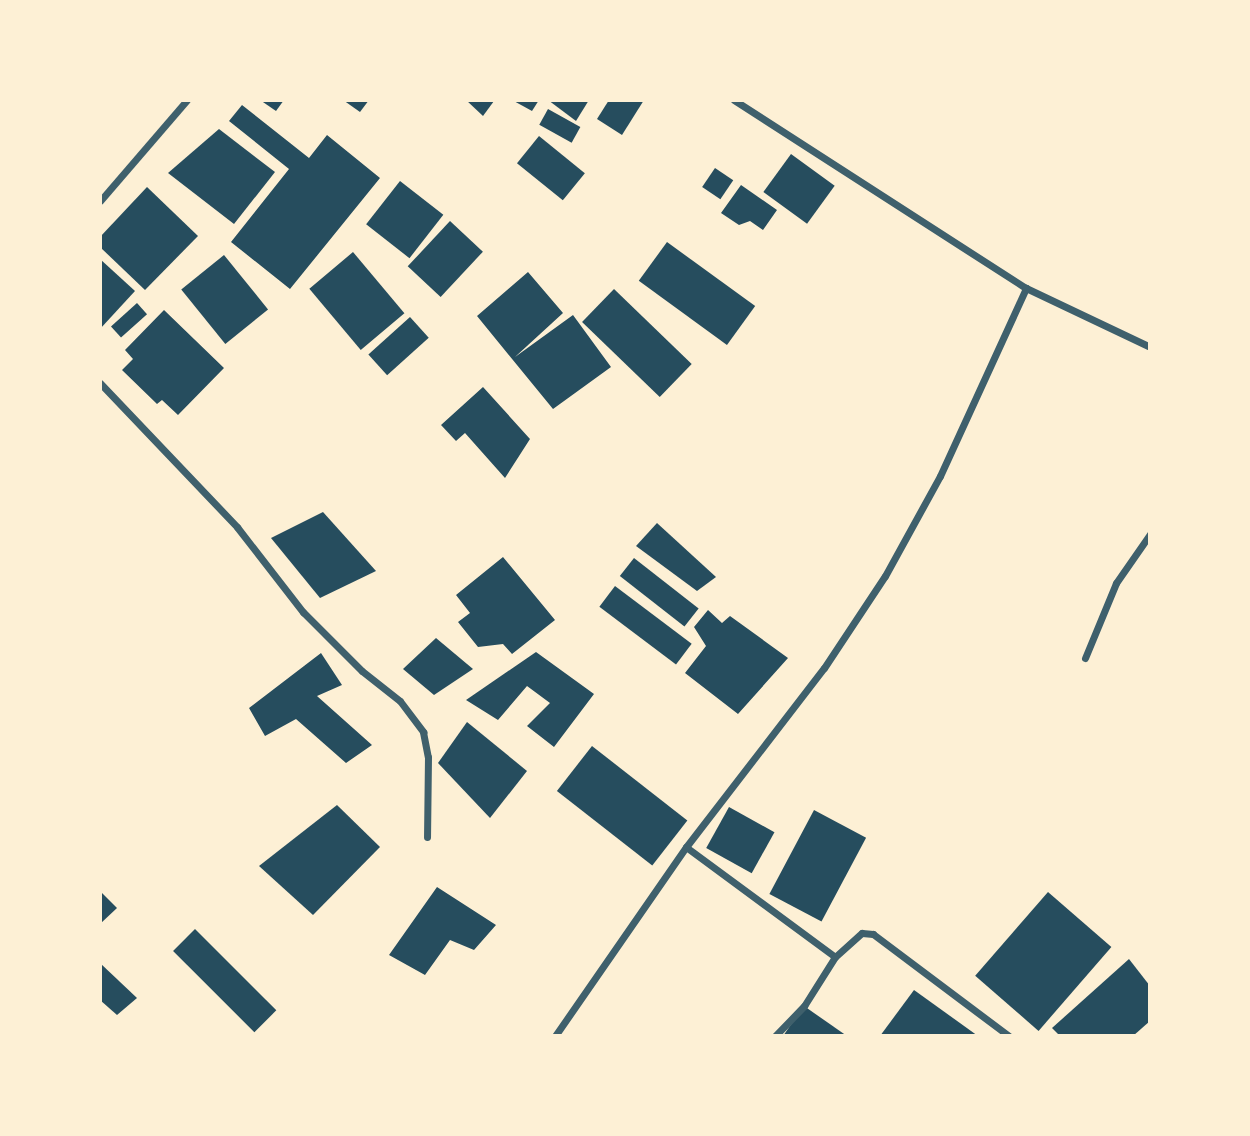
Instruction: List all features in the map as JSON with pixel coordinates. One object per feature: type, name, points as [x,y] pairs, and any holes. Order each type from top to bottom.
[{"type":"street","points":[[100,201],[187,100]]},
{"type":"street","points":[[734,100],[1026,288],[1148,343]]},
{"type":"street","points":[[555,1036],[686,847],[824,668],[885,576],[940,476],[1026,288]]},
{"type":"street","points":[[100,383],[237,527],[303,612],[362,671],[400,701],[423,732],[428,757],[427,837]]},
{"type":"street","points":[[1085,658],[1116,583],[1150,534]]},
{"type":"street","points":[[686,847],[835,957]]},
{"type":"street","points":[[775,1036],[804,1006],[835,957],[852,938],[873,934],[1009,1036]]},
{"type":"building","points":[[260,100],[284,100],[276,111]]},
{"type":"building","points":[[343,100],[369,100],[360,112]]},
{"type":"building","points":[[466,100],[492,100],[494,101],[483,116]]},
{"type":"building","points":[[512,100],[539,100],[532,111]]},
{"type":"building","points":[[548,100],[589,100],[576,121]]},
{"type":"building","points":[[609,100],[644,100],[622,135],[597,119]]},
{"type":"building","points":[[242,105],[309,158],[327,135],[380,178],[290,289],[231,242],[289,169],[229,121]]},
{"type":"building","points":[[548,109],[580,127],[572,143],[539,125]]},
{"type":"building","points":[[219,129],[275,172],[234,224],[168,173]]},
{"type":"building","points":[[539,136],[585,173],[563,200],[517,163]]},
{"type":"building","points":[[791,154],[835,186],[807,224],[763,192]]},
{"type":"building","points":[[715,168],[733,180],[720,199],[702,187]]},
{"type":"building","points":[[400,181],[443,215],[409,258],[366,224]]},
{"type":"building","points":[[741,185],[777,210],[763,230],[750,221],[739,225],[721,213]]},
{"type":"building","points":[[147,187],[198,236],[145,290],[100,247],[100,237]]},
{"type":"building","points":[[450,221],[483,252],[441,297],[408,266]]},
{"type":"building","points":[[667,242],[755,306],[727,345],[639,281]]},
{"type":"building","points":[[353,252],[404,313],[361,350],[309,289]]},
{"type":"building","points":[[224,255],[268,309],[225,344],[181,290]]},
{"type":"building","points":[[100,259],[135,291],[100,329]]},
{"type":"building","points":[[528,272],[563,313],[515,357],[573,315],[611,367],[553,409],[477,316]]},
{"type":"building","points":[[614,289],[692,364],[660,397],[582,322]]},
{"type":"building","points":[[137,303],[147,314],[121,338],[111,326]]},
{"type":"building","points":[[164,310],[224,368],[178,415],[162,400],[157,404],[122,370],[133,359],[125,350]]},
{"type":"building","points":[[410,317],[429,338],[387,375],[368,354]]},
{"type":"building","points":[[483,387],[530,439],[505,478],[465,433],[456,441],[441,425]]},
{"type":"building","points":[[323,512],[376,571],[320,598],[271,538]]},
{"type":"building","points":[[657,523],[716,577],[697,591],[636,546]]},
{"type":"building","points":[[503,557],[555,620],[512,654],[503,644],[478,647],[458,622],[470,613],[456,595]]},
{"type":"building","points":[[634,558],[699,608],[684,627],[620,576]]},
{"type":"building","points":[[615,586],[692,644],[676,665],[599,607]]},
{"type":"building","points":[[708,610],[722,623],[730,616],[788,658],[738,714],[685,673],[706,646],[694,627]]},
{"type":"building","points":[[436,638],[473,669],[434,695],[403,669]]},
{"type":"building","points":[[536,652],[594,694],[554,747],[527,726],[550,703],[527,686],[498,720],[466,700]]},
{"type":"building","points":[[321,653],[342,685],[317,696],[372,745],[346,763],[296,719],[265,736],[249,708]]},
{"type":"building","points":[[467,722],[527,771],[490,818],[438,763]]},
{"type":"building","points":[[592,746],[687,820],[652,865],[557,791]]},
{"type":"building","points":[[337,805],[380,847],[313,915],[259,866]]},
{"type":"building","points":[[729,807],[774,832],[752,873],[706,848]]},
{"type":"building","points":[[814,810],[866,838],[821,922],[769,894]]},
{"type":"building","points":[[437,887],[496,925],[474,950],[450,940],[425,975],[389,955]]},
{"type":"building","points":[[100,891],[117,908],[100,924]]},
{"type":"building","points":[[1048,892],[1111,947],[1039,1031],[975,976]]},
{"type":"building","points":[[195,929],[276,1010],[254,1032],[173,951]]},
{"type":"building","points":[[1129,959],[1150,986],[1150,1021],[1133,1036],[1060,1036],[1052,1028]]},
{"type":"building","points":[[100,963],[137,998],[117,1015],[100,1000]]},
{"type":"building","points":[[914,990],[978,1036],[880,1036]]},
{"type":"building","points":[[804,1006],[847,1036],[783,1036]]}]
